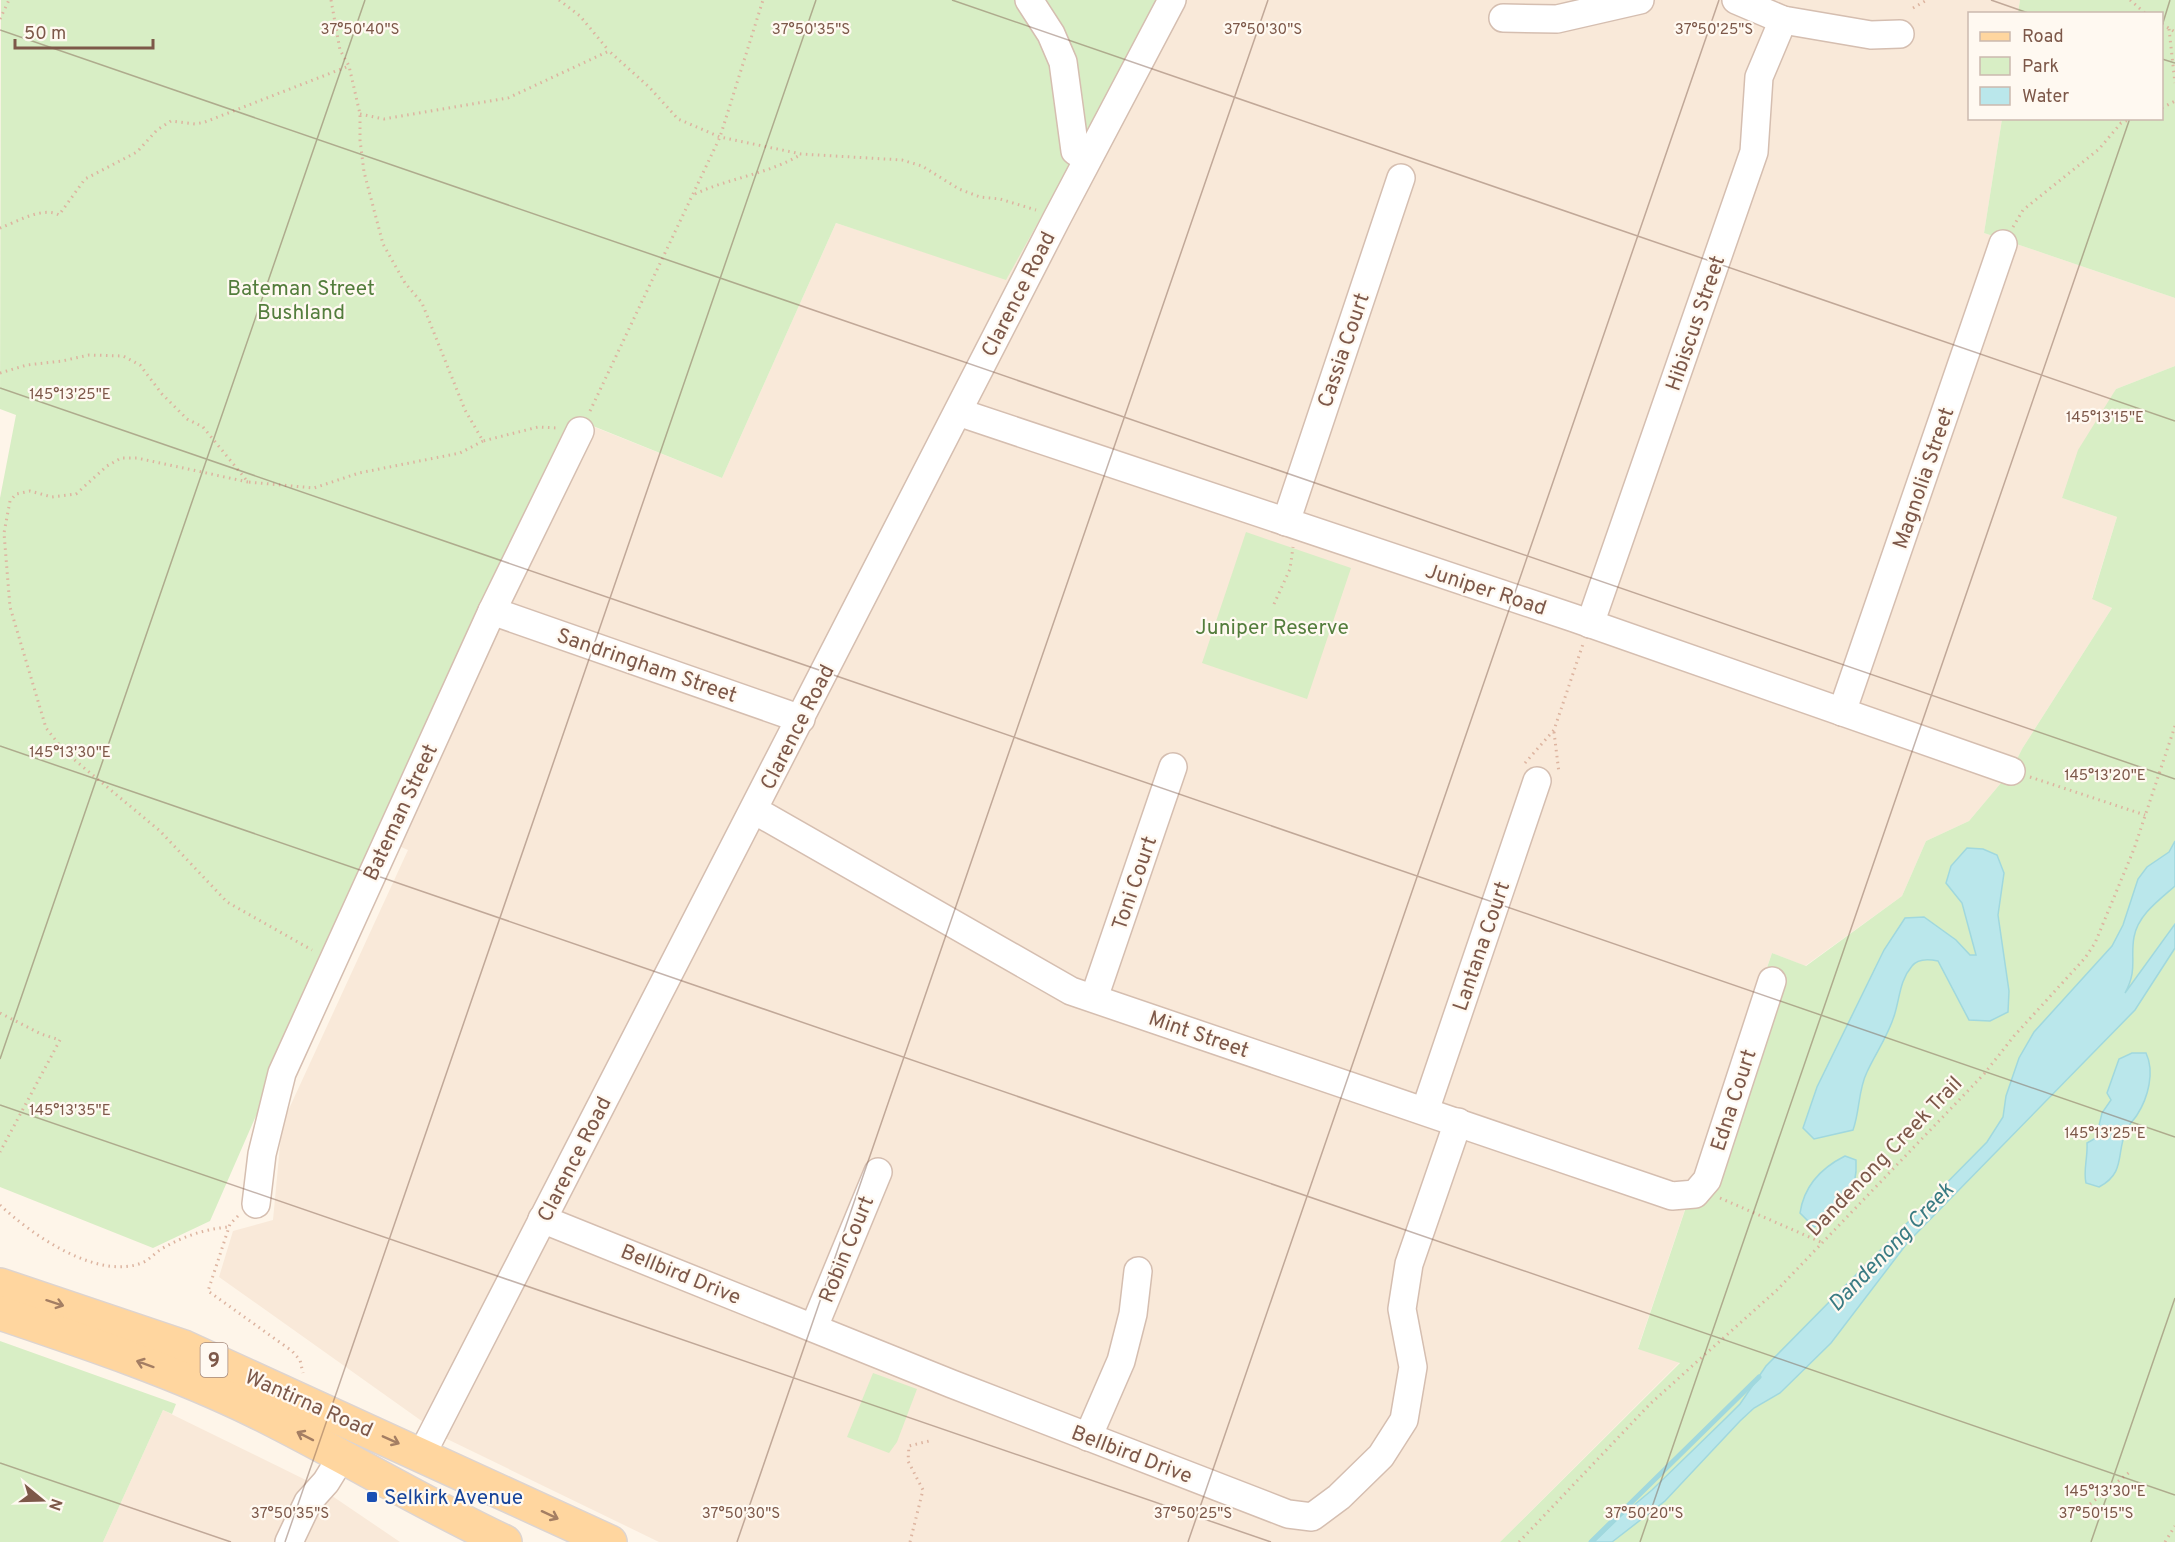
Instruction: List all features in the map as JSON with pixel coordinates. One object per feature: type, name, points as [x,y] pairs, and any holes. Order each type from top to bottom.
[{"type":"main road","name":"Wantirna Road","points":[[0,1285],[184,1347],[610,1542]]},
{"type":"main road","name":"Wantirna Road","points":[[0,1313],[76,1338],[199,1385],[402,1488],[473,1535],[505,1542]]},
{"type":"main road","points":[[402,1488],[422,1454]]},
{"type":"main road","points":[[473,1535],[494,1489]]},
{"type":"street","points":[[1029,0],[1051,34],[1063,62],[1076,151],[1088,159]]},
{"type":"street","name":"Clarence Road","points":[[422,1454],[1056,219],[1172,0]]},
{"type":"street","points":[[1503,18],[1557,19],[1640,0]]},
{"type":"street","points":[[1736,0],[1784,20],[1872,35],[1900,34]]},
{"type":"street","name":"Hibiscus Street","points":[[1587,634],[1754,152],[1759,77],[1784,20]]},
{"type":"street","name":"Cassia Court","points":[[1289,534],[1401,178]]},
{"type":"street","name":"Magnolia Street","points":[[1842,712],[2003,244]]},
{"type":"street","name":"Juniper Road","points":[[958,412],[1289,534],[1587,634],[1842,712],[2011,771]]},
{"type":"street","name":"Bateman Street","points":[[247,1210],[282,1073],[492,612],[580,431]]},
{"type":"street","name":"Sandringham Street","points":[[492,612],[801,719]]},
{"type":"street","name":"Toni Court","points":[[1094,999],[1173,767]]},
{"type":"street","name":"Lantana Court","points":[[1425,1111],[1539,776]]},
{"type":"street","name":"Mint Street","points":[[754,810],[1071,991],[1672,1196]]},
{"type":"street","name":"Edna Court","points":[[1672,1196],[1695,1194],[1707,1180],[1772,981]]},
{"type":"street","name":"Bellbird Drive","points":[[542,1219],[1088,1437],[1288,1514],[1312,1517],[1339,1497],[1381,1456],[1404,1420],[1413,1367],[1402,1309],[1409,1264],[1458,1122]]},
{"type":"street","name":"Robin Court","points":[[814,1327],[878,1172]]},
{"type":"street","points":[[1088,1437],[1121,1361],[1133,1314],[1138,1271]]},
{"type":"street","points":[[289,1542],[308,1502],[326,1482],[342,1456]]},
{"type":"path","points":[[0,19],[9,0]]},
{"type":"path","points":[[331,0],[340,50],[349,66],[360,114],[364,172],[383,244],[405,283],[422,303],[465,410],[483,441]]},
{"type":"path","points":[[559,0],[580,16],[609,51],[650,88],[678,119],[720,137],[801,154],[902,160],[922,166],[959,189],[980,197],[1031,207],[1056,219]]},
{"type":"path","points":[[332,962],[227,902],[160,831],[65,752],[46,728],[10,607],[4,533],[10,501],[16,494],[30,491],[52,497],[76,494],[107,466],[121,458],[137,458],[248,482],[314,488],[359,472],[460,453],[483,441],[538,428],[580,431],[720,137],[763,0]]},
{"type":"path","points":[[1913,8],[1927,0]]},
{"type":"path","points":[[2130,0],[2144,12]]},
{"type":"path","points":[[2163,25],[2175,32]]},
{"type":"path","points":[[2169,29],[2175,83]]},
{"type":"path","points":[[360,114],[384,119],[508,98],[609,51]]},
{"type":"path","points":[[0,228],[35,214],[51,211],[59,215],[85,179],[137,152],[157,130],[171,121],[195,124],[205,122],[349,66]]},
{"type":"path","points":[[2003,244],[2023,210],[2099,149],[2121,123],[2128,120]]},
{"type":"path","points":[[693,194],[737,177],[777,168],[801,154]]},
{"type":"path","points":[[0,373],[27,365],[89,355],[123,356],[140,365],[187,419],[203,427],[248,482]]},
{"type":"path","points":[[1274,604],[1293,560],[1289,534]]},
{"type":"path","points":[[1539,776],[1535,748],[1554,730],[1587,634]]},
{"type":"path","name":"Dandenong Creek Trail","points":[[1519,1542],[1651,1403],[1740,1326],[1823,1243],[1976,1082],[2085,958],[2113,904],[2175,726]]},
{"type":"path","points":[[1539,776],[1559,760],[1554,730]]},
{"type":"path","points":[[2011,771],[2145,815]]},
{"type":"path","points":[[0,1013],[41,1034],[60,1040],[0,1152]]},
{"type":"path","points":[[1717,1197],[1823,1243]]},
{"type":"path","points":[[0,1204],[15,1218],[72,1254],[104,1266],[134,1265],[146,1261],[186,1237],[210,1228],[229,1227]]},
{"type":"path","points":[[247,1210],[229,1227],[208,1291],[292,1351],[300,1360],[306,1380]]},
{"type":"path","points":[[910,1542],[923,1490],[908,1461],[909,1446],[929,1441]]},
{"type":"path","points":[[2090,1504],[2131,1471]]},
{"type":"path","points":[[2165,1542],[2175,1526]]},
{"type":"shaded area","points":[[1162,0],[2020,0],[2018,12],[1968,12],[1968,120],[2002,120],[1984,233],[2175,298],[2175,366],[2116,389],[2062,498],[2117,517],[2092,598],[2112,608],[2022,749],[2011,771],[1969,821],[1926,841],[1902,896],[1805,966],[1772,953],[1638,1348],[1680,1362],[1500,1542],[659,1542],[447,1439],[219,1277],[233,1231],[273,1220],[282,1124],[408,850],[378,837],[577,420],[722,478],[836,223],[1006,279]]},
{"type":"shaded area","points":[[163,1410],[316,1485],[400,1542],[103,1542]]},
{"type":"green space","name":"Bateman Street Bushland","points":[[1,0],[1162,0],[1006,280],[836,223],[722,478],[578,420],[378,837],[210,1221],[153,1248],[0,1187],[0,498],[16,415],[0,409]]},
{"type":"green space","points":[[2020,0],[2175,0],[2175,298],[1984,233],[2002,120],[2163,120],[2163,12],[2018,12]]},
{"type":"green space","points":[[2175,366],[2175,1542],[1500,1542],[1680,1363],[1638,1349],[1772,953],[1806,966],[1902,896],[1926,841],[1969,821],[2011,771],[2022,749],[2112,608],[2092,599],[2117,517],[2062,498],[2078,450],[2116,389]]},
{"type":"green space","name":"Juniper Reserve","points":[[1246,532],[1351,568],[1307,699],[1202,663]]},
{"type":"green space","points":[[0,1341],[176,1404],[172,1414],[163,1410],[103,1542],[0,1542]]},
{"type":"green space","points":[[873,1373],[917,1389],[897,1442],[889,1453],[847,1437]]},
{"type":"water","points":[[2175,841],[2175,886],[2150,908],[2136,929],[2133,945],[2133,971],[2125,993],[2175,924],[2175,948],[2135,1010],[1908,1242],[1831,1343],[1780,1393],[1754,1408],[1740,1421],[1665,1501],[1612,1542],[1594,1542],[1652,1490],[1740,1404],[1766,1366],[1987,1142],[2003,1117],[2006,1096],[2019,1058],[2034,1032],[2112,946],[2123,925],[2138,879],[2147,867],[2169,852]]},
{"type":"water","points":[[1967,848],[1983,849],[1997,855],[2004,873],[1998,915],[2009,991],[2008,1012],[1990,1021],[1969,1020],[1938,961],[1924,960],[1914,963],[1905,977],[1886,1036],[1864,1079],[1853,1130],[1814,1139],[1803,1128],[1817,1087],[1884,950],[1905,918],[1924,917],[1956,940],[1970,955],[1976,955],[1962,903],[1946,883],[1951,866]]},
{"type":"water","points":[[2132,1053],[2146,1053],[2150,1068],[2149,1085],[2141,1108],[2126,1131],[2117,1169],[2108,1181],[2099,1187],[2086,1183],[2087,1143],[2096,1138],[2102,1113],[2111,1100],[2107,1093],[2119,1059]]},
{"type":"water","points":[[1845,1156],[1856,1160],[1851,1192],[1841,1210],[1824,1223],[1814,1227],[1800,1213],[1805,1194],[1821,1172]]},
{"type":"waterway","name":"Dandenong Creek","points":[[1591,1542],[1759,1377]]},
{"type":"place","name":"Selkirk Avenue","points":[[372,1497]]}]
